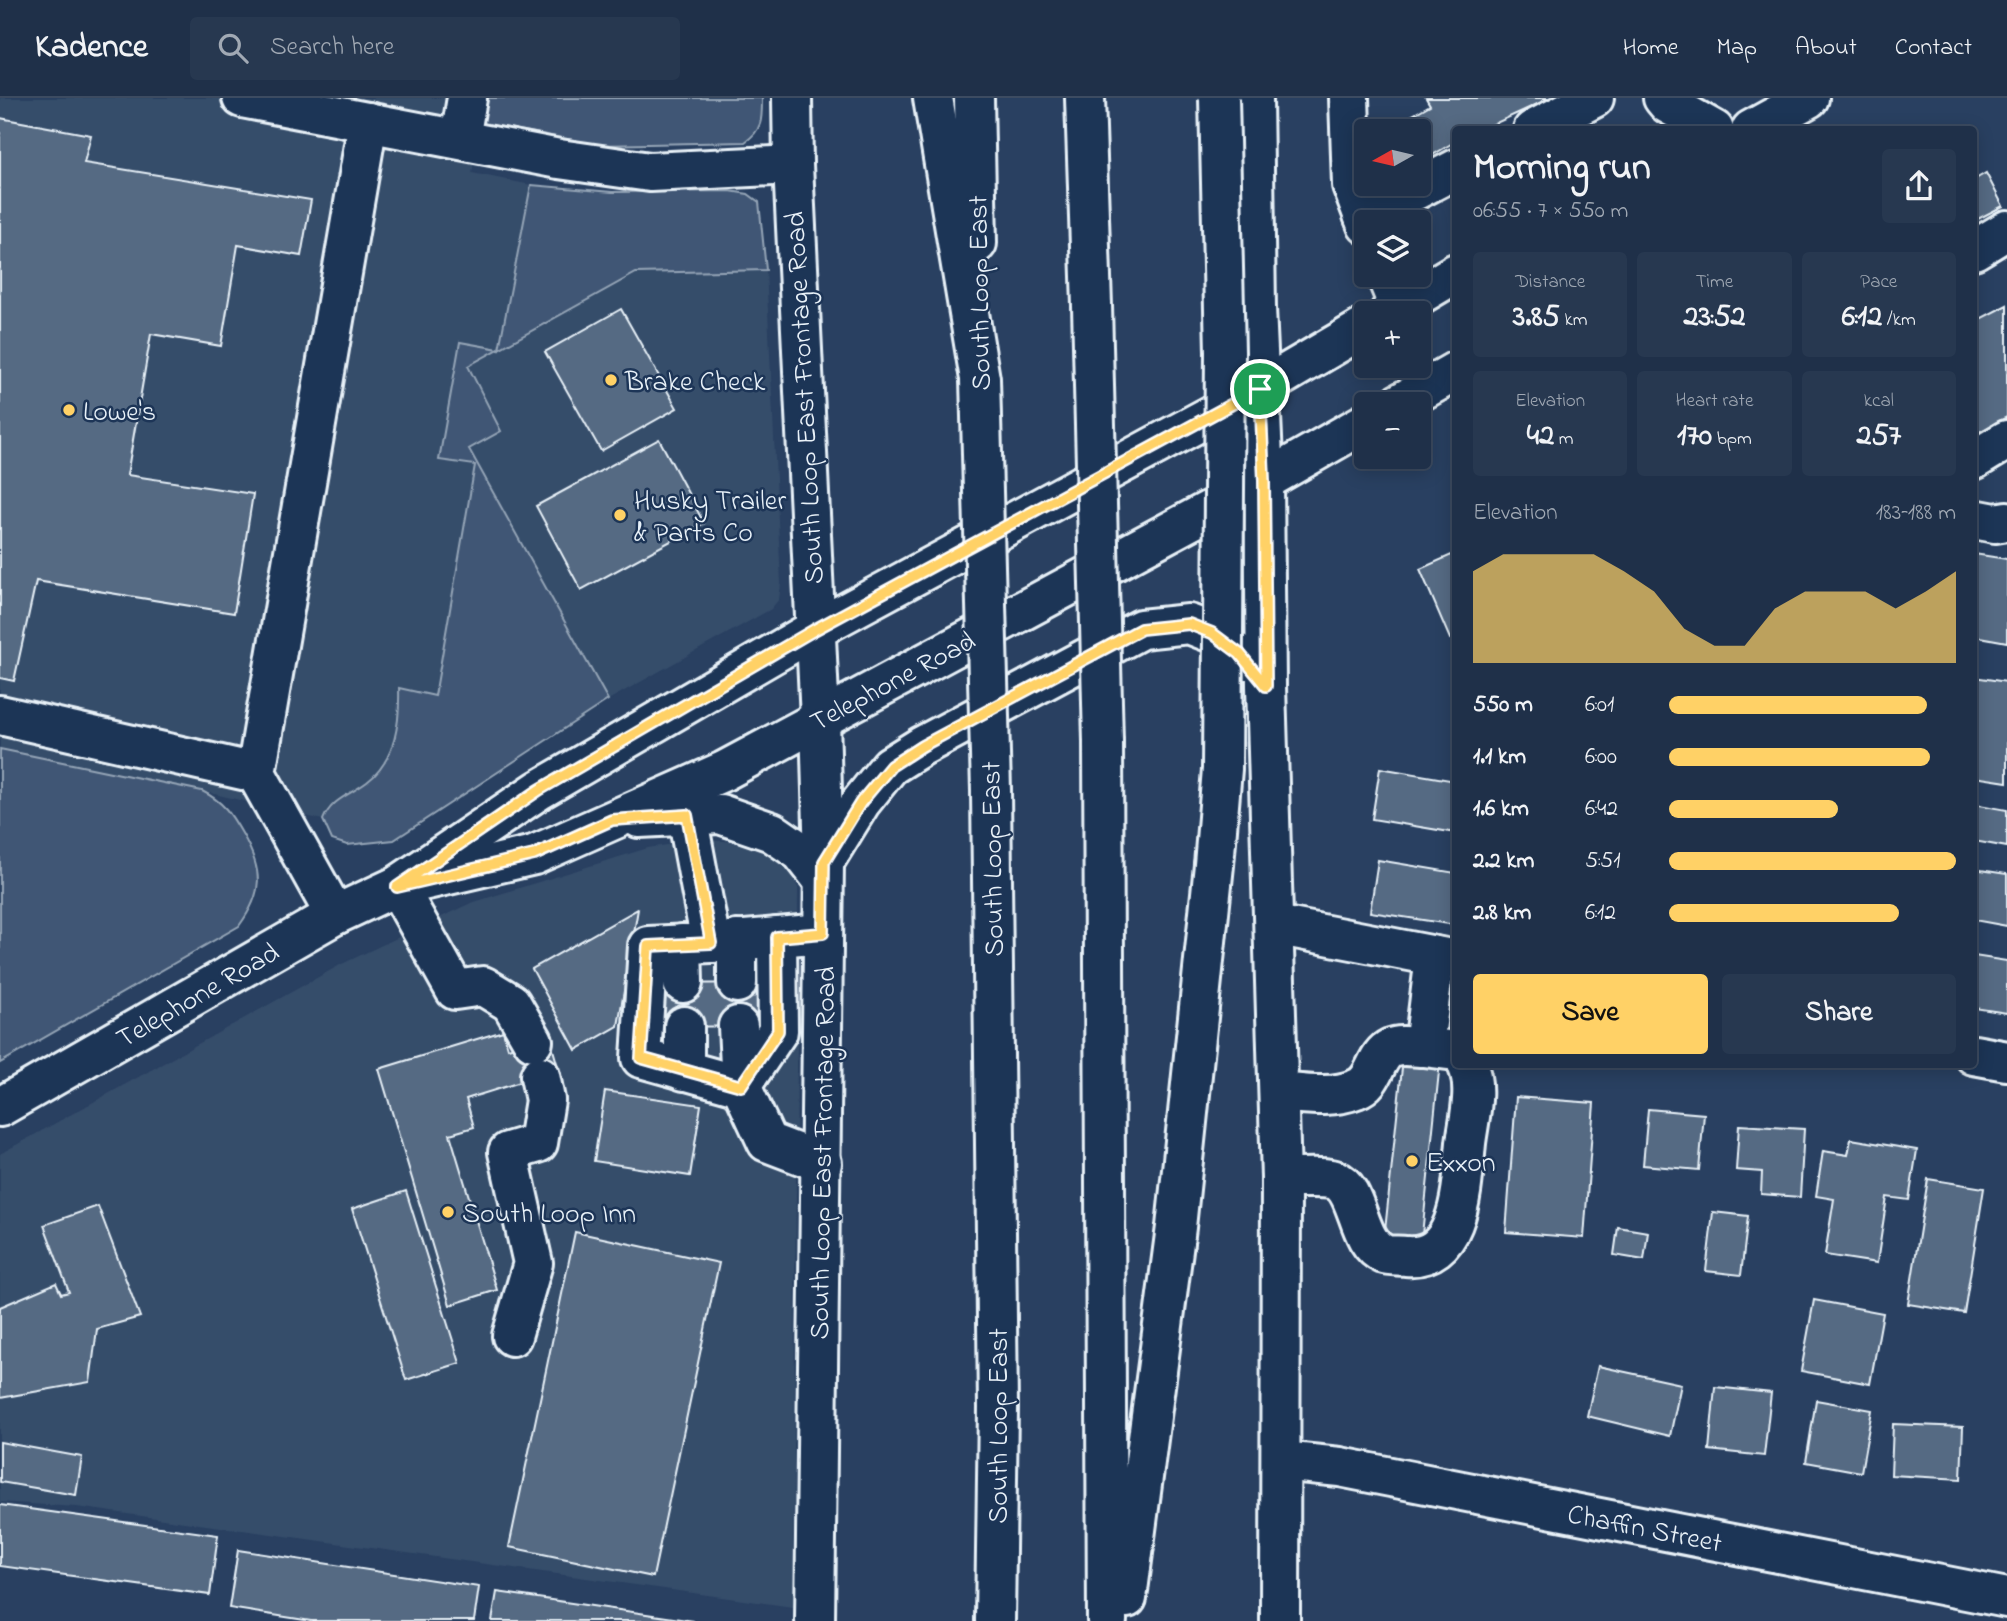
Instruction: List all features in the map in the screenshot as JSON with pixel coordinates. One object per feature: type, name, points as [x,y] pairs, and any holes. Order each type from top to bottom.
[{"type":"main road","points":[[242,98],[559,159],[650,172],[793,165]]},
{"type":"main road","points":[[460,139],[467,98]]},
{"type":"main road","name":"South Loop East Frontage Road","points":[[792,98],[820,719],[823,871],[822,1163],[815,1621]]},
{"type":"main road","points":[[933,98],[980,379]]},
{"type":"main road","name":"South Loop East","points":[[974,98],[991,791],[998,1394],[995,1621]]},
{"type":"main road","points":[[1085,98],[1103,742],[1107,1621]]},
{"type":"main road","points":[[1124,1621],[1178,1214],[1222,769],[1225,352],[1219,98]]},
{"type":"main road","points":[[1253,98],[1264,481],[1266,686],[1281,1178],[1280,1621]]},
{"type":"main road","points":[[1349,98],[1352,185],[1361,210]]},
{"type":"main road","points":[[1541,126],[1594,98]]},
{"type":"main road","points":[[1663,98],[1668,104],[1707,126]]},
{"type":"main road","points":[[1758,126],[1809,98]]},
{"type":"main road","points":[[335,915],[256,773],[368,122]]},
{"type":"main road","points":[[1384,210],[1452,171]]},
{"type":"main road","points":[[1977,248],[2007,230]]},
{"type":"main road","points":[[1391,298],[1452,275]]},
{"type":"main road","name":"Telephone Road","points":[[0,1107],[335,915],[397,887],[539,790],[814,630],[1260,389],[1354,334]]},
{"type":"main road","points":[[1418,392],[1452,372]]},
{"type":"main road","name":"Telephone Road","points":[[397,887],[534,855],[724,771],[1264,481],[1354,429]]},
{"type":"main road","points":[[1977,458],[2007,440]]},
{"type":"main road","points":[[1977,520],[1995,523],[2007,521]]},
{"type":"main road","points":[[612,820],[720,814],[772,832],[823,871],[861,802],[891,766],[934,739],[1141,629],[1189,624],[1212,633],[1240,654],[1266,686]]},
{"type":"main road","points":[[0,715],[256,773]]},
{"type":"main road","points":[[687,815],[710,942],[737,983]]},
{"type":"main road","points":[[397,887],[455,990],[483,986],[511,1003],[536,1059],[545,1100],[538,1143],[508,1152],[533,1264],[512,1336]]},
{"type":"main road","points":[[1275,925],[1445,958],[1440,1050],[1390,1048],[1371,1078],[1359,1089],[1335,1095],[1279,1092]]},
{"type":"main road","points":[[741,1086],[641,1058],[648,946],[823,933]]},
{"type":"main road","points":[[741,1086],[778,1031],[777,937]]},
{"type":"main road","points":[[683,983],[710,942]]},
{"type":"main road","points":[[684,1026],[684,1071]]},
{"type":"main road","points":[[738,1026],[741,1086],[767,1142],[822,1163]]},
{"type":"main road","points":[[1977,1056],[2007,1061]]},
{"type":"main road","points":[[1281,1178],[1335,1180],[1346,1188],[1364,1230],[1373,1245],[1384,1254],[1422,1256],[1435,1250],[1449,1235],[1462,1187],[1472,1088],[1467,1068]]},
{"type":"main road","name":"Chaffin Street","points":[[1281,1461],[1340,1467],[2007,1598]]},
{"type":"shaded area","points":[[0,98],[486,98],[472,173],[531,185],[499,349],[636,273],[766,270],[781,584],[779,599],[771,609],[608,700],[469,449],[467,366],[460,342],[439,460],[475,465],[435,696],[399,688],[400,715],[394,743],[382,765],[368,781],[328,808],[323,820],[202,791],[0,749]]},
{"type":"shaded area","points":[[486,98],[762,98],[762,112],[758,128],[745,142],[600,145],[481,123]]},
{"type":"shaded area","points":[[531,185],[612,192],[730,191],[748,194],[759,202],[766,270],[636,273],[499,349]]},
{"type":"shaded area","points":[[460,342],[499,349],[468,366],[501,431],[469,449],[608,700],[394,840],[347,845],[332,840],[323,820],[336,802],[367,782],[384,763],[397,727],[399,688],[435,696],[475,465],[439,460]]},
{"type":"shaded area","points":[[0,749],[202,791],[210,795],[235,821],[250,848],[258,881],[253,902],[239,926],[0,1063]]},
{"type":"shaded area","points":[[699,840],[746,842],[771,851],[790,867],[798,888],[793,1607],[77,1507],[0,1502],[0,1154],[342,964],[471,903],[648,848]]},
{"type":"building","points":[[1426,98],[1564,98],[1548,106],[1544,101],[1490,126],[1452,126],[1452,143],[1432,155],[1432,119],[1406,119],[1430,105]]},
{"type":"building","name":"Lowe's","points":[[0,118],[91,135],[84,163],[311,200],[301,256],[238,245],[221,346],[151,334],[127,475],[253,494],[234,613],[36,581],[14,681],[0,678]]},
{"type":"building","points":[[1986,173],[2003,206],[1977,219],[1977,178]]},
{"type":"building","points":[[2007,305],[2007,417],[1977,433],[1977,320]]},
{"type":"building","name":"Brake Check","points":[[621,309],[677,408],[601,451],[545,352]]},
{"type":"building","name":"Husky Trailer & Parts Co","points":[[659,439],[704,523],[581,590],[536,506]]},
{"type":"building","points":[[1977,554],[2007,559],[2007,642],[1977,637]]},
{"type":"building","points":[[1452,555],[1450,639],[1420,569]]},
{"type":"building","points":[[1977,677],[2007,682],[2007,782],[1977,777]]},
{"type":"building","points":[[1380,768],[1452,780],[1452,832],[1372,819]]},
{"type":"building","points":[[1977,805],[2007,810],[2007,847],[1977,842]]},
{"type":"building","points":[[1378,860],[1452,872],[1452,924],[1370,912]]},
{"type":"building","points":[[1977,869],[2007,874],[2007,926],[1977,921]]},
{"type":"building","points":[[638,909],[618,1026],[576,1050],[532,969]]},
{"type":"building","points":[[1977,956],[2007,961],[2007,1013],[1977,1008]]},
{"type":"building","points":[[766,983],[767,1026],[655,1027],[655,984]]},
{"type":"building","name":"South Loop Inn","points":[[503,1031],[508,1048],[549,1036],[559,1070],[466,1099],[474,1127],[450,1134],[497,1290],[450,1305],[379,1069]]},
{"type":"building","points":[[1403,1058],[1440,1062],[1420,1254],[1383,1250]]},
{"type":"building","points":[[605,1091],[701,1105],[690,1176],[594,1161]]},
{"type":"building","points":[[1516,1097],[1594,1103],[1584,1238],[1506,1232]]},
{"type":"building","points":[[1648,1109],[1704,1114],[1699,1170],[1643,1165]]},
{"type":"building","points":[[1739,1125],[1804,1129],[1800,1197],[1761,1194],[1762,1172],[1736,1170]]},
{"type":"building","points":[[1851,1139],[1917,1150],[1909,1200],[1887,1197],[1877,1263],[1825,1255],[1834,1199],[1816,1196],[1823,1151],[1848,1155]]},
{"type":"building","points":[[1928,1179],[1984,1188],[1964,1313],[1908,1304]]},
{"type":"building","points":[[406,1191],[460,1363],[406,1380],[352,1209]]},
{"type":"building","points":[[98,1206],[140,1317],[97,1329],[90,1382],[0,1398],[0,1307],[56,1283],[61,1294],[69,1292],[44,1225]]},
{"type":"building","points":[[1713,1212],[1748,1216],[1741,1275],[1706,1271]]},
{"type":"building","points":[[1618,1227],[1648,1232],[1644,1260],[1614,1255]]},
{"type":"building","points":[[575,1232],[719,1263],[653,1577],[509,1547]]},
{"type":"building","points":[[1814,1300],[1883,1313],[1870,1384],[1801,1371]]},
{"type":"building","points":[[1598,1366],[1681,1384],[1670,1436],[1587,1416]]},
{"type":"building","points":[[1715,1387],[1771,1393],[1764,1456],[1709,1450]]},
{"type":"building","points":[[1816,1400],[1872,1410],[1861,1472],[1806,1462]]},
{"type":"building","points":[[1893,1424],[1963,1427],[1961,1479],[1891,1475]]},
{"type":"building","points":[[0,1442],[82,1457],[76,1495],[0,1482]]},
{"type":"building","points":[[0,1505],[218,1535],[210,1595],[0,1566]]},
{"type":"building","points":[[238,1550],[479,1587],[474,1621],[311,1621],[229,1608]]},
{"type":"building","points":[[497,1592],[694,1621],[492,1621]]},
{"type":"place","name":"Brake Check","points":[[611,380]]},
{"type":"place","name":"Lowe's","points":[[69,410]]},
{"type":"place","name":"Husky Trailer & Parts Co","points":[[620,515]]},
{"type":"place","name":"Exxon","points":[[1412,1161]]},
{"type":"place","name":"South Loop Inn","points":[[448,1212]]},
{"type":"route","points":[[1260,389],[1264,481],[1266,686],[1240,654],[1212,633],[1189,624],[1141,629],[922,746],[891,766],[861,802],[824,862],[823,933],[777,937],[778,1031],[741,1086],[641,1058],[648,946],[711,943],[687,815],[612,820],[534,855],[397,887],[539,790],[814,630],[1260,389]]}]
